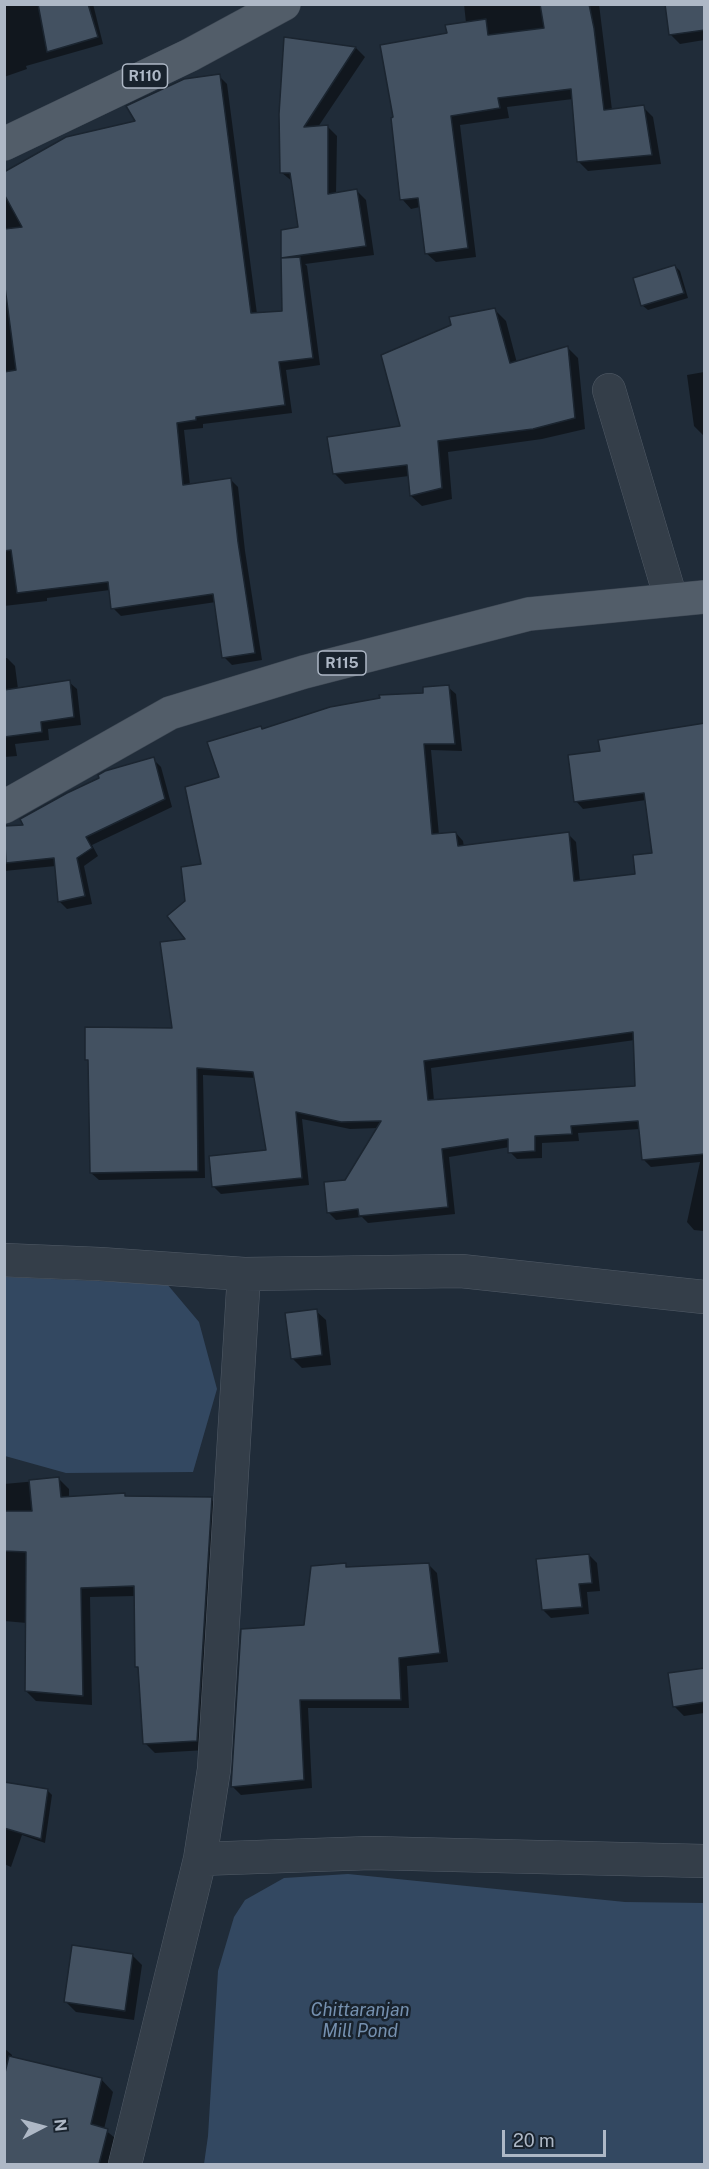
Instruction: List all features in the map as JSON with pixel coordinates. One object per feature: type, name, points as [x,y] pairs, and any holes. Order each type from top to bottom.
[{"type":"main road","name":"R110","points":[[4,144],[190,55],[284,4]]},
{"type":"main road","name":"R115","points":[[4,807],[170,713],[304,672],[529,614],[705,597]]},
{"type":"street","points":[[609,390],[671,599]]},
{"type":"street","points":[[4,1260],[244,1274],[461,1271],[705,1297]]},
{"type":"street","points":[[125,2164],[200,1859],[214,1769],[244,1274]]},
{"type":"street","points":[[200,1859],[371,1853],[705,1861]]},
{"type":"water","points":[[5,1277],[167,1284],[199,1322],[217,1389],[193,1472],[66,1473],[5,1456]]},
{"type":"water","name":"Chittaranjan Mill Pond","points":[[348,1874],[625,1902],[704,1903],[704,2164],[204,2164],[208,2136],[218,1971],[234,1917],[245,1900],[284,1878]]},
{"type":"building","points":[[38,4],[88,4],[98,37],[47,52]]},
{"type":"building","points":[[540,4],[589,4],[604,110],[644,105],[652,155],[577,162],[571,89],[498,98],[500,108],[451,116],[468,248],[425,254],[418,198],[400,200],[391,118],[393,117],[380,45],[447,33],[445,25],[486,19],[488,35],[544,28]]},
{"type":"building","points":[[665,4],[705,4],[705,30],[669,35]]},
{"type":"building","points":[[284,37],[356,47],[304,127],[328,125],[328,194],[357,189],[366,246],[281,258],[281,230],[298,227],[290,173],[280,173],[279,114]]},
{"type":"building","points":[[220,74],[251,313],[282,311],[281,258],[300,257],[313,358],[279,362],[285,405],[196,417],[196,420],[177,423],[183,485],[231,478],[255,653],[222,658],[213,594],[111,609],[108,582],[17,593],[11,550],[4,551],[4,372],[16,370],[4,280],[4,229],[22,227],[4,194],[4,172],[66,137],[135,121],[126,106],[184,79]]},
{"type":"building","points":[[675,265],[684,293],[641,306],[633,278]]},
{"type":"building","points":[[495,308],[510,363],[568,346],[575,418],[533,429],[438,441],[442,488],[410,496],[407,465],[333,474],[327,437],[400,426],[381,355],[451,325],[449,317]]},
{"type":"building","points":[[70,680],[74,717],[41,722],[42,732],[4,737],[4,690]]},
{"type":"building","points":[[449,685],[455,744],[424,744],[432,834],[456,832],[458,846],[569,832],[574,881],[635,874],[633,855],[652,853],[644,793],[574,802],[568,755],[600,751],[598,740],[705,723],[705,1154],[642,1160],[638,1121],[571,1126],[572,1134],[535,1136],[535,1151],[508,1153],[508,1139],[442,1149],[448,1207],[359,1216],[358,1209],[327,1213],[324,1182],[345,1180],[381,1121],[341,1122],[296,1112],[302,1178],[212,1187],[209,1156],[266,1150],[253,1072],[197,1068],[198,1171],[90,1173],[88,1060],[85,1060],[85,1027],[172,1028],[160,942],[185,939],[167,916],[185,901],[181,867],[201,864],[185,787],[219,777],[207,742],[261,726],[262,729],[330,707],[380,698],[379,695],[423,693],[423,687]],"holes":[[[633,1032],[635,1086],[428,1100],[424,1061]]]},
{"type":"building","points":[[154,757],[165,799],[86,837],[92,848],[77,858],[85,896],[58,902],[54,858],[6,863],[4,826],[23,825],[20,819],[99,778],[98,775],[105,771]]},
{"type":"building","points":[[317,1309],[322,1355],[291,1359],[285,1313]]},
{"type":"building","points":[[59,1477],[61,1497],[125,1493],[125,1496],[212,1497],[197,1741],[143,1744],[138,1667],[135,1667],[134,1586],[81,1588],[83,1696],[25,1691],[26,1552],[4,1551],[4,1511],[32,1511],[29,1480]]},
{"type":"building","points":[[589,1554],[592,1583],[579,1584],[582,1607],[542,1610],[536,1559]]},
{"type":"building","points":[[346,1563],[346,1567],[429,1563],[440,1653],[399,1658],[401,1700],[300,1700],[304,1780],[231,1787],[241,1629],[304,1625],[311,1566]]},
{"type":"building","points":[[705,1668],[705,1702],[673,1707],[668,1673]]},
{"type":"building","points":[[4,1782],[48,1789],[41,1839],[4,1828]]},
{"type":"building","points":[[72,1945],[133,1954],[125,2011],[64,2002]]},
{"type":"building","points":[[9,2056],[102,2078],[91,2124],[108,2129],[99,2164],[4,2164],[4,2077]]}]
